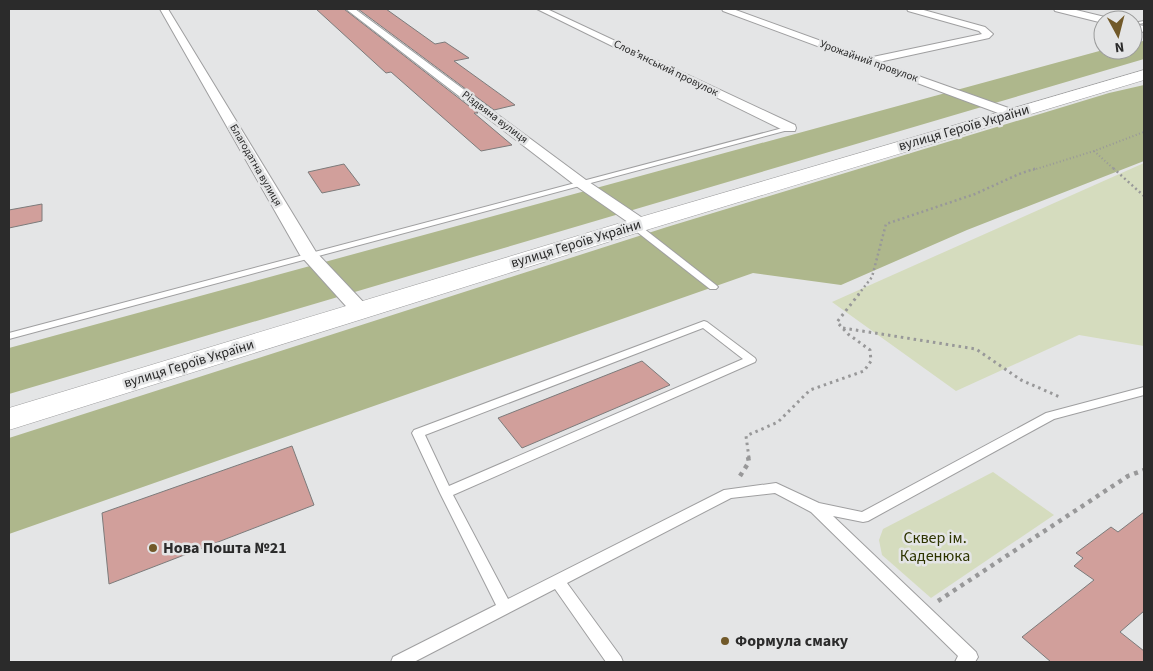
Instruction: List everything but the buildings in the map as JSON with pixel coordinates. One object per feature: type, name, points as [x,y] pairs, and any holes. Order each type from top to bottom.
[{"type":"main road","name":"вулиця Героїв України","points":[[9,419],[638,225],[1144,75]]},
{"type":"street","name":"Благодатна вулиця","points":[[164,9],[309,255],[361,311]]},
{"type":"street","name":"Різдвяна вулиця","points":[[350,9],[638,225]]},
{"type":"street","name":"Словʼянський провулок","points":[[541,9],[790,128]]},
{"type":"street","name":"Урожайний провулок","points":[[726,9],[1012,114]]},
{"type":"street","points":[[867,61],[986,36],[988,34],[982,29],[911,9]]},
{"type":"street","points":[[1059,9],[1093,17]]},
{"type":"lane","points":[[9,336],[790,128]]},
{"type":"lane","points":[[638,225],[713,287]]},
{"type":"lane","points":[[446,493],[751,360],[704,324],[418,433],[446,493],[505,609]]},
{"type":"lane","points":[[399,662],[729,493],[776,488],[816,508],[863,517],[1050,416],[1144,391]]},
{"type":"lane","points":[[816,508],[970,657],[964,662]]},
{"type":"lane","points":[[556,582],[615,662]]},
{"type":"path","points":[[729,493],[749,462],[746,436],[778,422],[810,390],[864,371],[871,361],[870,350],[841,328],[837,322],[872,277],[886,224],[975,194],[1019,174],[1094,151],[1144,132]]},
{"type":"path","points":[[1094,151],[1144,196]]},
{"type":"path","points":[[841,328],[976,349],[1021,380],[1083,407]]},
{"type":"path","points":[[923,611],[1128,476],[1144,470]]},
{"type":"green space","points":[[1143,41],[1144,41],[1143,59]]},
{"type":"green space","points":[[1093,53],[1093,60],[1141,60],[9,394],[9,348]]},
{"type":"green space","points":[[1144,85],[1144,161],[967,230],[841,285],[753,273],[9,534],[9,438],[667,227],[1109,93]]},
{"type":"green space","points":[[1144,163],[1144,346],[1079,335],[956,391],[832,302]]},
{"type":"green space","name":"Сквер ім. Каденюка","points":[[993,472],[1054,515],[931,598],[882,555],[879,540],[883,529]]},
{"type":"place","name":"Нова Пошта №21","points":[[153,548]]},
{"type":"place","name":"Формула смаку","points":[[725,641]]}]
